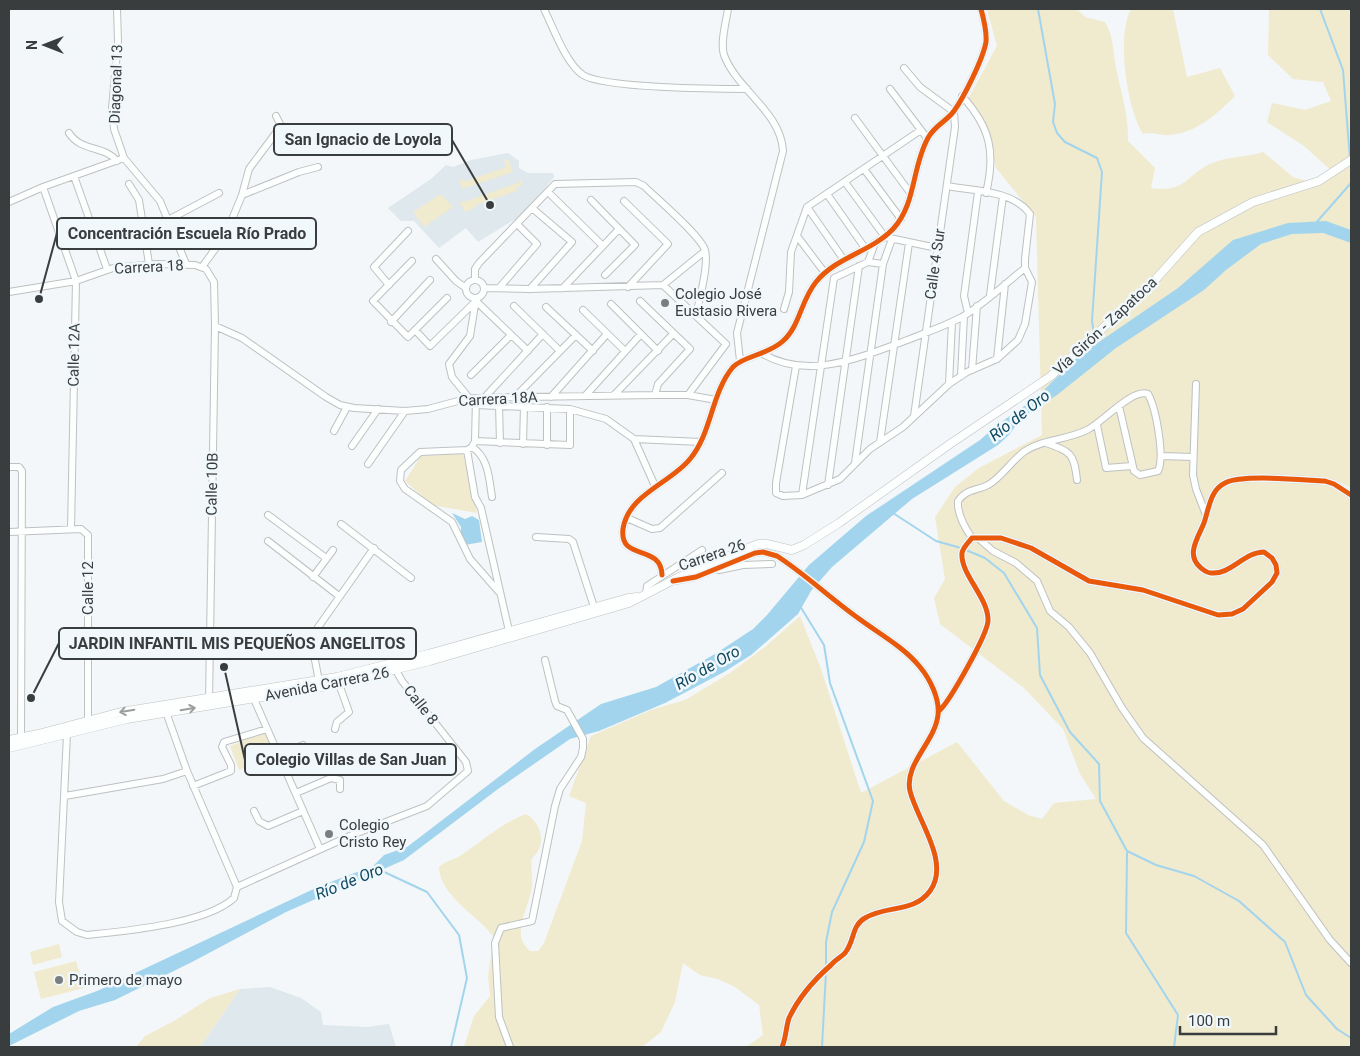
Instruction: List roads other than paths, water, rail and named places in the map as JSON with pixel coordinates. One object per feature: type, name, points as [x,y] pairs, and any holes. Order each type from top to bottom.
[{"type":"main road","name":"Vía Girón - Zapatoca","points":[[673,581],[711,562],[758,544],[767,544],[787,550],[804,545],[984,420],[1051,376],[1086,346],[1166,269],[1198,232],[1253,202],[1319,181],[1348,161]]},
{"type":"main road","name":"Avenida Carrera 26","points":[[9,748],[122,720],[394,667],[629,604],[673,581]]},
{"type":"main road","name":"Avenida Carrera 26","points":[[9,740],[121,712],[254,698],[339,684],[509,631],[628,598],[642,596]]},
{"type":"street","name":"Diagonal 13","points":[[116,9],[118,41],[112,119],[120,159]]},
{"type":"street","points":[[544,9],[569,59],[583,75],[594,79],[617,82],[746,89]]},
{"type":"street","points":[[728,9],[724,55],[746,89],[778,131],[782,151],[737,333],[740,361]]},
{"type":"street","points":[[662,575],[660,564],[656,558],[632,550],[625,543],[623,529],[627,518],[641,499],[655,486],[687,463],[701,442],[716,400],[729,374],[740,361],[763,354],[788,336],[810,290],[824,273],[885,237],[901,219],[911,194],[927,138],[937,126],[954,112],[985,45],[986,36],[981,9]]},
{"type":"street","points":[[904,68],[920,87],[954,112]]},
{"type":"street","points":[[890,89],[927,138]]},
{"type":"street","points":[[962,96],[974,109],[986,131],[991,161],[986,192]]},
{"type":"street","name":"Calle 4 Sur","points":[[914,416],[955,127],[954,112]]},
{"type":"street","points":[[202,267],[226,234],[242,194],[249,169],[282,126],[276,116]]},
{"type":"street","points":[[855,118],[911,194]]},
{"type":"street","points":[[784,309],[790,292],[791,252],[806,207],[920,130]]},
{"type":"street","points":[[69,133],[79,144],[110,153],[120,159],[157,196],[186,264]]},
{"type":"street","points":[[9,202],[120,159]]},
{"type":"street","points":[[242,194],[299,172],[318,167]]},
{"type":"street","points":[[864,169],[901,219]]},
{"type":"street","points":[[74,176],[107,269]]},
{"type":"street","points":[[475,279],[475,269],[479,263],[558,183],[636,182],[644,186],[697,238],[705,251],[705,265],[696,316]]},
{"type":"street","points":[[845,182],[885,237],[937,248]]},
{"type":"street","points":[[128,184],[139,200],[149,264]]},
{"type":"street","points":[[796,366],[775,488],[780,496],[802,495],[840,479],[855,463],[880,442],[903,427],[949,384],[972,370],[997,359],[1023,334],[1032,282],[1025,268],[1030,214],[1021,204],[1003,196],[946,186]]},
{"type":"street","name":"Calle 12A","points":[[43,188],[76,281],[70,529]]},
{"type":"street","points":[[548,192],[602,245]]},
{"type":"street","points":[[961,376],[966,314],[964,296],[978,192]]},
{"type":"street","points":[[168,220],[219,193]]},
{"type":"street","points":[[827,194],[864,248]]},
{"type":"street","points":[[990,295],[1003,196]]},
{"type":"street","points":[[591,200],[634,245],[605,274]]},
{"type":"street","points":[[624,201],[668,244],[628,287]]},
{"type":"street","points":[[806,207],[844,260]]},
{"type":"street","points":[[530,289],[572,242],[532,208]]},
{"type":"street","points":[[499,288],[537,244],[517,224]]},
{"type":"street","points":[[563,288],[619,229]]},
{"type":"street","points":[[389,285],[374,267],[408,231]]},
{"type":"street","points":[[797,236],[824,273]]},
{"type":"street","points":[[855,463],[883,264],[892,239]]},
{"type":"street","points":[[868,262],[875,243]]},
{"type":"street","points":[[880,442],[909,243]]},
{"type":"street","points":[[484,288],[628,287],[663,284],[705,251]]},
{"type":"street","points":[[436,258],[456,281],[466,288],[470,296],[476,299],[528,351]]},
{"type":"street","points":[[412,261],[373,302],[390,322],[407,337],[447,298]]},
{"type":"street","points":[[802,495],[834,278],[868,262],[883,264]]},
{"type":"street","name":"Carrera 18","points":[[9,292],[76,281],[107,269],[149,264],[186,264],[202,267]]},
{"type":"street","points":[[828,485],[859,266]]},
{"type":"street","name":"Calle 10B","points":[[202,267],[210,273],[214,282],[215,326],[209,702]]},
{"type":"street","points":[[763,354],[785,364],[796,366],[822,366],[870,354],[952,322],[977,306],[1025,268]]},
{"type":"street","points":[[415,330],[430,346],[482,295],[484,288],[482,283],[475,279]]},
{"type":"street","points":[[466,288],[470,281],[475,279]]},
{"type":"street","points":[[390,322],[430,280]]},
{"type":"street","points":[[663,284],[726,344],[688,395]]},
{"type":"street","points":[[997,359],[1005,284]]},
{"type":"street","points":[[476,299],[470,336],[449,364],[452,377],[474,400],[499,405],[570,409],[606,419],[634,439],[655,486]]},
{"type":"street","points":[[640,301],[690,350],[658,384],[655,394]]},
{"type":"street","points":[[611,304],[658,350]]},
{"type":"street","points":[[514,306],[560,351]]},
{"type":"street","points":[[972,370],[977,306]]},
{"type":"street","points":[[546,307],[593,350]]},
{"type":"street","points":[[583,310],[625,351]]},
{"type":"street","points":[[949,384],[952,322]]},
{"type":"street","name":"Carrera 18A","points":[[215,326],[242,338],[326,397],[347,407],[405,411],[428,409],[484,398],[614,394],[688,395],[716,400]]},
{"type":"street","points":[[471,375],[511,334]]},
{"type":"street","points":[[484,398],[543,334]]},
{"type":"street","points":[[551,397],[607,334]]},
{"type":"street","points":[[585,396],[641,334]]},
{"type":"street","points":[[614,394],[673,334]]},
{"type":"street","points":[[515,397],[576,335]]},
{"type":"street","points":[[1196,384],[1194,482],[1206,515]]},
{"type":"street","points":[[1119,406],[1132,466],[1136,474],[1152,474],[1158,471],[1162,456],[1148,394],[1139,393],[1119,406],[1097,425],[1085,432],[1045,442],[1025,451],[987,486],[966,491],[958,500],[958,510],[975,538],[993,551],[1016,563],[1037,580],[1050,611],[1069,627],[1090,653],[1122,708],[1143,738],[1263,845],[1330,940],[1351,963]]},
{"type":"street","points":[[474,400],[471,446],[475,497],[481,508],[509,631]]},
{"type":"street","points":[[499,405],[500,443]]},
{"type":"street","points":[[523,444],[524,406]]},
{"type":"street","points":[[334,431],[347,407]]},
{"type":"street","points":[[547,407],[547,445]]},
{"type":"street","points":[[352,446],[378,409]]},
{"type":"street","points":[[499,592],[470,559],[452,522],[405,489],[400,481],[401,470],[420,452],[500,443],[570,445],[570,409]]},
{"type":"street","points":[[368,464],[405,411]]},
{"type":"street","points":[[1097,425],[1106,468],[1132,466]]},
{"type":"street","points":[[634,439],[701,442]]},
{"type":"street","points":[[1045,442],[1069,452],[1074,457],[1078,480]]},
{"type":"street","points":[[471,446],[480,452],[484,460],[492,497]]},
{"type":"street","points":[[1162,456],[1194,457]]},
{"type":"street","points":[[9,467],[19,467],[22,471],[21,738]]},
{"type":"street","points":[[627,518],[656,530],[674,517],[722,473]]},
{"type":"street","points":[[782,1047],[788,1020],[796,1006],[830,965],[846,952],[856,925],[873,914],[912,905],[924,898],[931,889],[936,877],[933,850],[910,791],[909,779],[911,770],[935,728],[939,711],[955,690],[988,623],[981,597],[966,568],[963,550],[975,538],[1001,538],[1024,546],[1089,580],[1143,590],[1218,615],[1232,614],[1244,608],[1272,582],[1277,573],[1276,566],[1267,554],[1259,552],[1217,574],[1208,573],[1195,559],[1193,548],[1213,496],[1218,488],[1234,480],[1324,482],[1334,484],[1351,495]]},
{"type":"street","points":[[268,515],[326,558]]},
{"type":"street","points":[[341,524],[411,578]]},
{"type":"street","points":[[9,532],[70,529]]},
{"type":"street","name":"Calle 12","points":[[70,529],[81,529],[86,532],[88,540],[88,721]]},
{"type":"street","points":[[536,537],[555,537],[573,542],[594,607]]},
{"type":"street","points":[[268,541],[340,596]]},
{"type":"street","points":[[319,681],[313,650],[314,633],[374,548]]},
{"type":"street","points":[[313,577],[333,550]]},
{"type":"street","points":[[642,596],[647,586],[702,550]]},
{"type":"street","name":"Carrera 26","points":[[673,581],[686,580],[755,553],[771,553],[786,562],[920,667],[930,682],[939,711]]},
{"type":"street","points":[[708,572],[743,565],[772,564]]},
{"type":"street","points":[[510,1047],[499,1017],[495,942],[501,928],[532,921],[555,806],[564,780],[581,757],[583,739],[567,710],[557,706],[544,660]]},
{"type":"street","name":"Calle 8","points":[[320,849],[427,806],[469,768],[394,667]]},
{"type":"street","points":[[335,729],[337,722],[349,712],[339,684]]},
{"type":"street","points":[[237,886],[320,849],[254,698]]},
{"type":"street","points":[[67,734],[59,902],[62,921],[77,932],[87,935],[186,919],[227,905],[234,898],[237,886],[193,786],[166,712]]},
{"type":"street","points":[[193,786],[230,771],[231,765],[222,747],[224,742],[267,728]]},
{"type":"street","points":[[279,755],[304,745]]},
{"type":"street","points":[[65,796],[163,779],[187,771]]},
{"type":"street","points":[[296,793],[331,778],[340,780],[340,789]]},
{"type":"street","points":[[254,811],[259,821],[268,826],[304,811]]},
{"type":"water","name":"Río de Oro","points":[[1326,221],[1351,230],[1351,243],[1323,233],[1292,234],[1261,244],[1226,270],[1204,290],[1116,348],[1057,395],[1030,412],[1018,422],[1010,434],[998,445],[912,499],[832,567],[811,591],[798,614],[751,655],[724,672],[665,703],[599,731],[570,739],[498,789],[404,860],[286,912],[115,1000],[79,1011],[9,1046],[9,1034],[53,1007],[97,991],[320,886],[373,866],[384,855],[407,847],[535,749],[601,704],[656,687],[715,654],[753,629],[809,565],[866,516],[980,440],[997,425],[1037,397],[1077,357],[1178,288],[1233,240],[1288,223]]},
{"type":"water","points":[[452,513],[465,519],[472,516],[479,520],[482,542],[465,545],[461,538],[461,527]]},
{"type":"waterway","points":[[1038,9],[1055,104],[1053,122],[1057,133],[1065,142],[1097,158],[1102,172],[1092,321],[1094,334]]},
{"type":"waterway","points":[[1320,9],[1343,70],[1350,159]]},
{"type":"waterway","points":[[1351,164],[1351,171]]},
{"type":"waterway","points":[[1315,224],[1351,183]]},
{"type":"waterway","points":[[893,513],[936,541],[961,548]]},
{"type":"waterway","points":[[966,550],[985,558],[1004,573],[1037,628],[1040,675],[1070,732],[1099,764],[1100,801],[1127,851],[1156,865],[1194,876],[1239,901],[1285,942],[1306,995],[1337,1029],[1351,1038]]},
{"type":"waterway","points":[[800,606],[824,645],[830,683],[873,801],[864,842],[832,912],[826,942],[826,968]]},
{"type":"waterway","points":[[1127,853],[1126,933],[1178,1015],[1174,1047]]},
{"type":"waterway","name":"Río de Oro","points":[[380,870],[427,892],[459,935],[467,978],[451,1047]]},
{"type":"waterway","points":[[822,1047],[826,972]]},
{"type":"place","name":"San Ignacio de Loyola","points":[[490,205]]},
{"type":"place","name":"Concentración Escuela Río Prado","points":[[39,299]]},
{"type":"place","name":"Colegio José Eustasio Rivera","points":[[665,303]]},
{"type":"place","name":"Colegio Villas de San Juan","points":[[224,667]]},
{"type":"place","name":"JARDIN INFANTIL MIS PEQUEÑOS ANGELITOS","points":[[31,698]]},
{"type":"place","name":"Colegio Cristo Rey","points":[[329,834]]},
{"type":"place","name":"Primero de mayo","points":[[59,980]]}]
